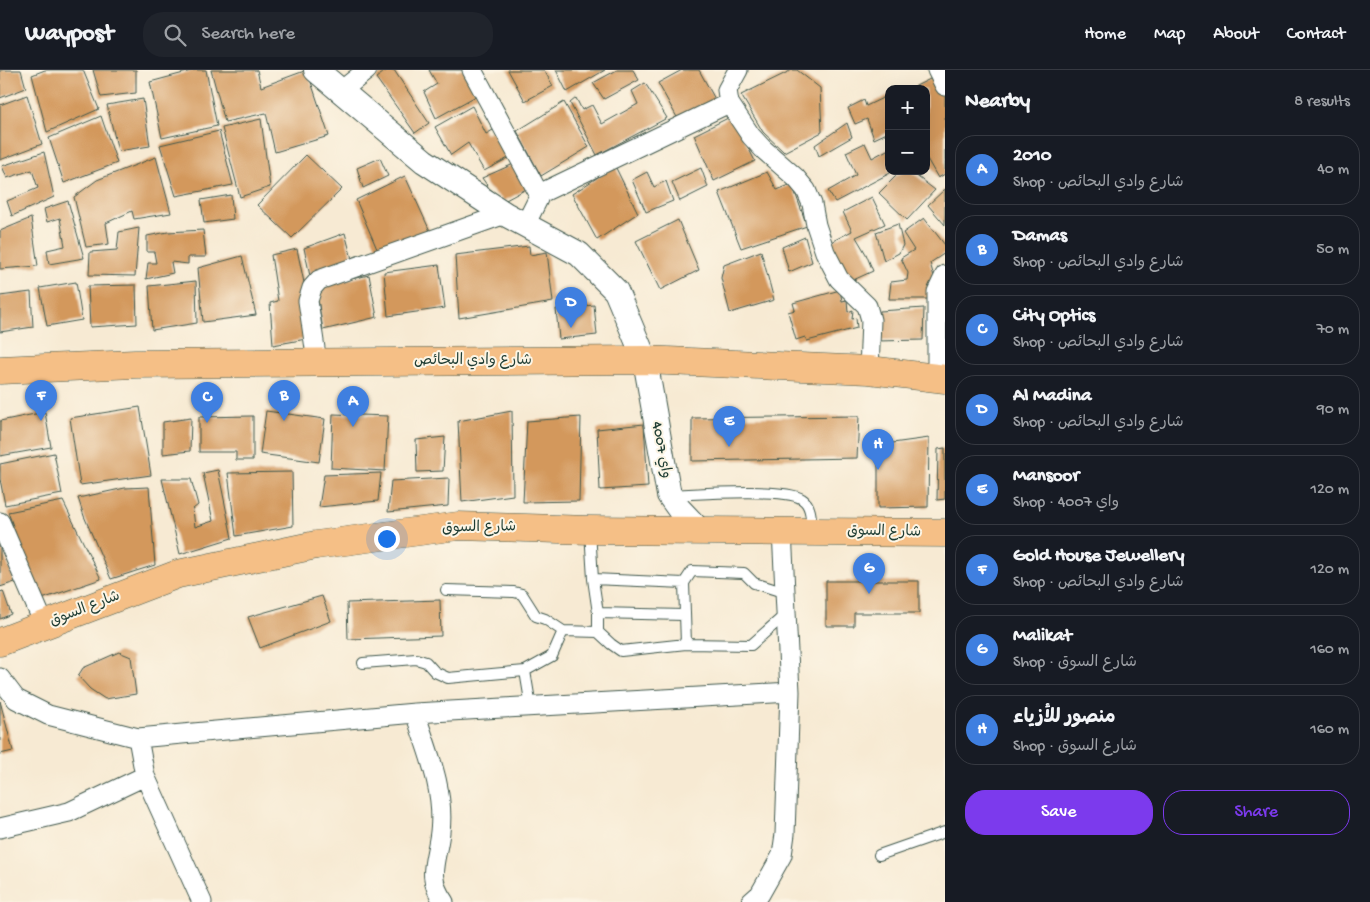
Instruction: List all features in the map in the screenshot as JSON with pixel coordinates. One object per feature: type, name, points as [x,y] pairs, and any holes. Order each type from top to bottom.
[{"type":"main road","name":"شارع وادي البحائص","points":[[0,370],[135,364],[645,360],[869,370],[941,378]]},
{"type":"main road","name":"شارع السوق","points":[[0,642],[178,574],[316,544],[458,526],[590,530],[945,533]]},
{"type":"street","name":"واي 4007","points":[[316,70],[424,161],[515,219],[579,254],[616,291],[645,360],[669,496],[699,530]]},
{"type":"street","points":[[341,91],[366,70]]},
{"type":"street","points":[[317,362],[308,300],[312,288],[319,280],[515,219],[538,199],[539,194],[472,70]]},
{"type":"street","points":[[738,70],[728,90],[729,103],[742,124],[757,142],[796,178],[806,190],[812,204],[816,226],[839,279],[866,306],[871,320],[869,370]]},
{"type":"street","points":[[936,70],[945,86]]},
{"type":"street","points":[[539,194],[729,103]]},
{"type":"street","points":[[941,378],[937,292],[945,275]]},
{"type":"street","points":[[0,522],[44,624]]},
{"type":"street","points":[[751,902],[760,894],[782,855],[785,834],[790,692],[782,531]]},
{"type":"street","points":[[0,678],[16,699],[48,715],[138,738],[415,713],[790,692]]},
{"type":"street","points":[[415,713],[439,785],[441,832],[432,873],[439,896],[444,902]]},
{"type":"street","points":[[138,738],[145,776],[202,902]]},
{"type":"street","points":[[0,828],[69,812],[145,776]]},
{"type":"lane","points":[[669,496],[730,493],[787,494],[803,499],[810,510],[812,532]]},
{"type":"lane","points":[[590,530],[598,632]]},
{"type":"lane","points":[[686,644],[684,583],[692,571],[744,573],[754,583],[786,594]]},
{"type":"lane","points":[[593,579],[684,583]]},
{"type":"lane","points":[[446,590],[514,592],[522,594],[536,616],[545,619],[563,631],[598,632],[621,650],[686,644],[751,645],[787,613]]},
{"type":"lane","points":[[598,613],[684,615]]},
{"type":"lane","points":[[362,662],[416,659],[426,662],[435,672],[448,678],[525,671],[552,656],[563,631]]},
{"type":"lane","points":[[525,671],[531,707]]},
{"type":"lane","points":[[879,855],[945,832]]},
{"type":"building","points":[[0,70],[21,70],[26,88],[0,98]]},
{"type":"building","points":[[45,70],[83,70],[99,109],[47,132],[32,75]]},
{"type":"building","points":[[93,70],[136,70],[136,93],[101,97]]},
{"type":"building","points":[[195,70],[206,70],[217,126],[162,138],[150,82]]},
{"type":"building","points":[[211,70],[257,70],[261,87],[307,70],[329,136],[275,152],[266,113],[225,122]]},
{"type":"building","points":[[387,70],[394,70],[429,123],[415,133],[376,78]]},
{"type":"building","points":[[429,70],[464,70],[478,95],[436,118],[424,92],[437,84]]},
{"type":"building","points":[[508,70],[544,70],[553,86],[525,101]]},
{"type":"building","points":[[556,70],[605,70],[567,92]]},
{"type":"building","points":[[617,70],[633,70],[639,80],[604,99],[593,83]]},
{"type":"building","points":[[682,70],[699,70],[716,101],[679,121],[658,83]]},
{"type":"building","points":[[792,70],[797,70],[820,88],[822,132],[784,152],[763,132],[741,95]]},
{"type":"building","points":[[938,75],[945,94],[945,174],[938,178],[930,164],[930,85],[918,85]]},
{"type":"building","points":[[645,83],[667,118],[597,155],[570,103],[576,98],[582,110],[592,105],[602,124],[638,104],[632,91]]},
{"type":"building","points":[[27,95],[42,144],[0,160],[0,105]]},
{"type":"building","points":[[885,97],[885,134],[874,139],[867,119],[855,124],[848,108],[864,100],[866,106]]},
{"type":"building","points":[[143,99],[150,146],[118,151],[107,105]]},
{"type":"building","points":[[564,102],[589,147],[541,176],[517,131]]},
{"type":"building","points":[[472,106],[486,134],[500,126],[514,155],[484,171],[468,143],[451,155],[435,127]]},
{"type":"building","points":[[101,116],[117,163],[64,183],[49,138]]},
{"type":"building","points":[[732,116],[755,161],[714,181],[694,135]]},
{"type":"building","points":[[261,119],[270,187],[240,197],[222,128]]},
{"type":"building","points":[[847,123],[852,137],[819,156],[815,145]]},
{"type":"building","points":[[219,131],[233,185],[176,196],[160,145]]},
{"type":"building","points":[[865,143],[872,158],[885,151],[886,175],[835,202],[828,191],[856,175],[846,152]]},
{"type":"building","points":[[44,152],[54,197],[12,216],[7,201],[38,188],[32,170],[7,178],[2,166]]},
{"type":"building","points":[[306,155],[342,189],[292,238],[257,205]]},
{"type":"building","points":[[156,157],[171,213],[134,219],[132,211],[106,223],[109,244],[86,247],[74,197],[97,180]]},
{"type":"building","points":[[380,158],[388,176],[363,188],[357,168]]},
{"type":"building","points":[[518,162],[530,187],[504,201],[489,188],[482,178]]},
{"type":"building","points":[[615,166],[638,213],[597,240],[572,194]]},
{"type":"building","points":[[701,168],[708,187],[680,201],[672,182]]},
{"type":"building","points":[[647,172],[654,187],[666,181],[673,201],[646,212],[632,180]]},
{"type":"building","points":[[767,172],[777,190],[792,184],[807,226],[741,248],[719,192]]},
{"type":"building","points":[[897,175],[915,175],[935,190],[907,220],[879,193]]},
{"type":"building","points":[[405,176],[430,231],[380,256],[356,200]]},
{"type":"building","points":[[945,189],[945,225],[928,205]]},
{"type":"building","points":[[231,195],[233,219],[204,223],[201,200]]},
{"type":"building","points":[[872,197],[885,224],[856,237],[873,271],[849,282],[827,244],[852,231],[843,212]]},
{"type":"building","points":[[68,201],[84,258],[49,264],[47,250],[65,246],[60,218],[47,222],[44,209]]},
{"type":"building","points":[[31,218],[38,266],[0,269],[0,231]]},
{"type":"building","points":[[924,218],[945,245],[945,253],[930,263],[935,280],[934,299],[889,299],[891,282],[907,280],[908,273],[901,258],[914,250],[903,233]]},
{"type":"building","points":[[678,220],[699,270],[660,290],[636,241]]},
{"type":"building","points":[[898,224],[903,245],[899,253],[884,261],[876,232]]},
{"type":"building","points":[[139,228],[135,276],[89,275],[90,252],[117,250],[119,232]]},
{"type":"building","points":[[203,230],[206,257],[188,257],[188,264],[171,262],[173,273],[146,279],[148,263],[156,263],[154,252],[147,252],[147,236],[168,232]]},
{"type":"building","points":[[345,233],[352,259],[310,276],[304,248]]},
{"type":"building","points":[[805,237],[812,262],[789,272],[782,247]]},
{"type":"building","points":[[529,246],[530,255],[547,252],[553,302],[459,318],[455,255]]},
{"type":"building","points":[[297,249],[307,297],[312,338],[273,345],[270,303],[278,301],[271,255]]},
{"type":"building","points":[[761,251],[774,300],[730,313],[721,278],[724,265]]},
{"type":"building","points":[[242,256],[256,315],[203,322],[198,268]]},
{"type":"building","points":[[439,265],[445,308],[388,316],[384,272]]},
{"type":"building","points":[[369,275],[377,317],[323,330],[316,287]]},
{"type":"building","points":[[196,281],[197,323],[152,330],[149,286]]},
{"type":"building","points":[[76,282],[82,320],[47,326],[40,288]]},
{"type":"building","points":[[136,285],[137,324],[90,327],[88,286]]},
{"type":"building","points":[[840,290],[842,301],[847,300],[848,312],[853,310],[852,319],[856,318],[857,328],[807,341],[805,337],[796,340],[788,312],[795,310],[793,303]]},
{"type":"building","points":[[31,292],[33,327],[0,332],[0,296]]},
{"type":"building","points":[[594,305],[597,335],[559,339],[556,309]]},
{"type":"building","points":[[924,308],[923,340],[877,341],[880,311]]},
{"type":"building","points":[[140,407],[151,475],[80,485],[70,418]]},
{"type":"building","points":[[266,411],[325,419],[319,462],[260,454]]},
{"type":"building","points":[[512,411],[513,495],[462,502],[458,421]]},
{"type":"building","points":[[45,412],[51,447],[0,456],[0,421]]},
{"type":"building","points":[[333,414],[388,416],[385,471],[331,468]]},
{"type":"building","points":[[253,416],[253,460],[236,460],[236,452],[199,452],[199,417]]},
{"type":"building","points":[[859,416],[857,458],[692,461],[692,418]]},
{"type":"building","points":[[581,417],[579,501],[523,502],[527,421]]},
{"type":"building","points":[[191,418],[190,451],[163,454],[163,422]]},
{"type":"building","points":[[644,424],[648,487],[600,490],[597,429]]},
{"type":"building","points":[[445,437],[443,471],[417,472],[416,440]]},
{"type":"building","points":[[929,438],[928,507],[878,508],[878,445]]},
{"type":"building","points":[[945,448],[945,499],[937,500],[938,449]]},
{"type":"building","points":[[54,453],[62,494],[5,505],[0,479],[0,464]]},
{"type":"building","points":[[218,470],[232,538],[180,554],[162,479],[191,479],[198,505],[193,509],[195,527],[213,521],[203,473]]},
{"type":"building","points":[[292,472],[293,526],[236,536],[228,473]]},
{"type":"building","points":[[381,473],[378,501],[319,507],[324,475]]},
{"type":"building","points":[[449,478],[448,506],[388,512],[391,481]]},
{"type":"building","points":[[149,487],[155,565],[111,579],[78,498],[125,488]]},
{"type":"building","points":[[63,501],[101,579],[39,600],[8,512]]},
{"type":"building","points":[[0,545],[15,582],[0,587]]},
{"type":"building","points":[[826,581],[919,581],[919,613],[854,613],[854,626],[826,626]]},
{"type":"building","points":[[3,591],[11,614],[0,619],[0,592]]},
{"type":"building","points":[[322,596],[331,621],[260,648],[248,617]]},
{"type":"building","points":[[440,600],[441,636],[348,639],[347,603]]},
{"type":"building","points":[[119,652],[131,657],[136,694],[105,699],[90,689],[78,676],[83,668]]},
{"type":"building","points":[[0,701],[13,751],[0,754]]},
{"type":"place","name":"Al Madina","points":[[571,328]]},
{"type":"place","name":"Gold House Jewellery","points":[[41,421]]},
{"type":"place","name":"Damas","points":[[284,421]]},
{"type":"place","name":"City Optics","points":[[207,423]]},
{"type":"place","name":"2010","points":[[353,427]]},
{"type":"place","name":"Mansoor","points":[[729,447]]},
{"type":"place","name":"منصور للأزياء","points":[[878,470]]},
{"type":"place","name":"Malikat","points":[[869,594]]}]
